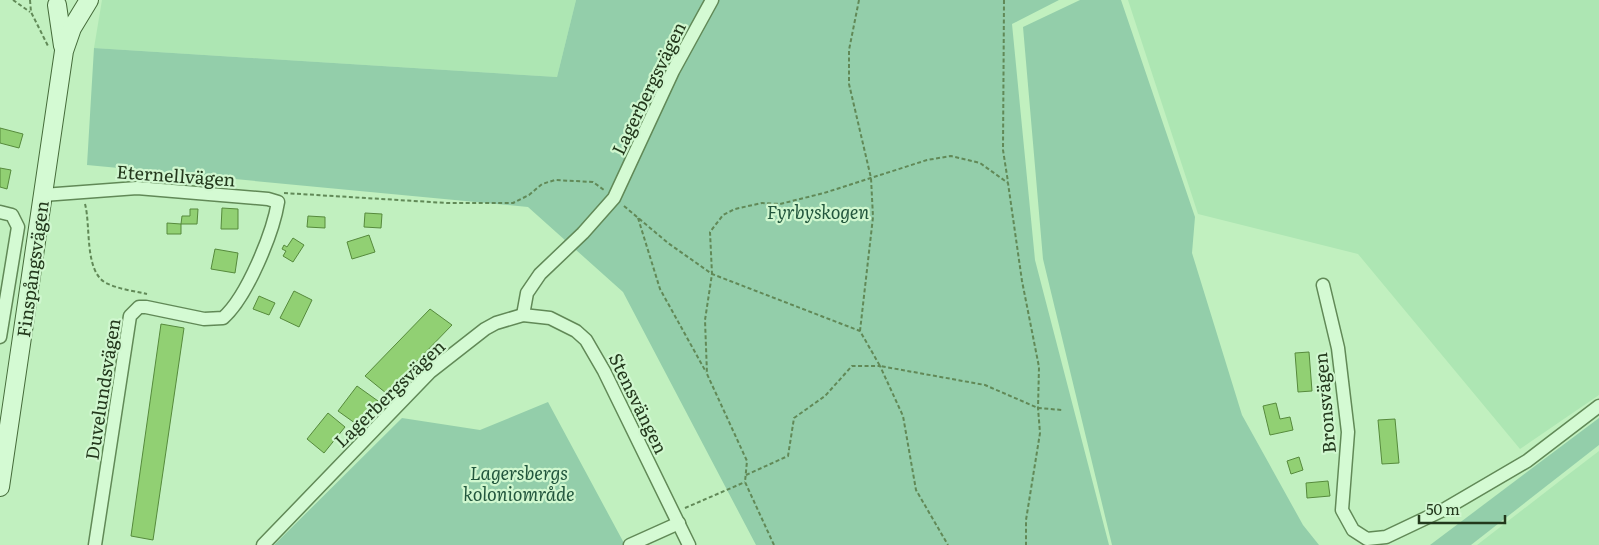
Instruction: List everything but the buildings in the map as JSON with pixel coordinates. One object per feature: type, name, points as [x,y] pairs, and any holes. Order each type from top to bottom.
[{"type":"main road","name":"Finspångsvägen","points":[[54,2],[67,9],[87,3]]},
{"type":"main road","name":"Finspångsvägen","points":[[0,487],[42,195],[56,50],[54,2]]},
{"type":"main road","name":"Finspångsvägen","points":[[56,50],[72,29],[87,3]]},
{"type":"street","name":"Lagerbergsvägen","points":[[262,545],[430,372],[485,329],[496,323],[523,315],[525,301],[532,285],[614,198],[673,71],[712,0]]},
{"type":"street","name":"Eternellvägen","points":[[42,195],[137,188],[268,199],[278,202]]},
{"type":"street","name":"Duvelundsvägen","points":[[95,545],[130,316],[139,308],[146,307],[204,319],[223,318],[234,306],[266,245],[275,219],[278,202]]},
{"type":"street","points":[[0,337],[18,227],[6,213]]},
{"type":"street","name":"Bronsvägen","points":[[1323,285],[1338,348],[1348,432],[1342,510],[1353,530],[1368,539],[1386,537],[1445,509],[1527,461],[1599,406]]},
{"type":"street","name":"Stensvängen","points":[[523,315],[550,318],[564,324],[586,340],[600,363],[689,545]]},
{"type":"street","points":[[630,545],[676,518]]},
{"type":"path","points":[[13,0],[31,12],[56,50]]},
{"type":"path","points":[[30,0],[31,12]]},
{"type":"path","points":[[859,0],[849,50],[849,84],[871,178],[873,217],[860,331],[880,366],[903,416],[916,490],[948,545]]},
{"type":"path","points":[[1004,0],[1003,150],[1022,281],[1040,367],[1038,408],[1040,433],[1026,520],[1026,545]]},
{"type":"path","points":[[707,374],[705,320],[712,274],[710,232],[723,215],[735,209],[762,203],[780,204],[824,193],[927,160],[951,156],[980,163],[1008,183]]},
{"type":"path","points":[[278,202],[281,194],[295,192],[447,203],[513,203],[530,196],[542,184],[555,180],[593,182],[668,243],[712,274],[860,331]]},
{"type":"path","points":[[83,192],[89,218],[90,258],[98,276],[113,286],[150,295]]},
{"type":"path","points":[[638,218],[660,289],[707,374],[747,461],[745,482],[774,545]]},
{"type":"path","points":[[746,475],[788,456],[794,418],[825,396],[852,366],[880,366],[984,385],[1038,408],[1062,410]]},
{"type":"path","points":[[676,518],[713,494],[745,482]]},
{"type":"green space","points":[[102,0],[576,0],[557,77],[94,48]]},
{"type":"green space","name":"Fyrbyskogen","points":[[576,0],[1059,0],[1012,24],[1035,260],[1109,545],[756,545],[623,292],[528,207],[87,165],[94,48],[557,77]]},
{"type":"green space","points":[[1080,0],[1121,0],[1195,217],[1192,253],[1242,415],[1303,525],[1319,545],[1112,545],[1043,259],[1023,27]]},
{"type":"green space","points":[[1128,0],[1599,0],[1599,395],[1520,449],[1358,254],[1198,214]]},
{"type":"green space","name":"Lagersbergs koloniområde","points":[[548,402],[625,545],[274,545],[402,418],[480,430]]},
{"type":"green space","points":[[1599,418],[1599,445],[1471,545],[1430,545]]},
{"type":"green space","points":[[1599,451],[1599,545],[1477,545],[1561,480]]}]
